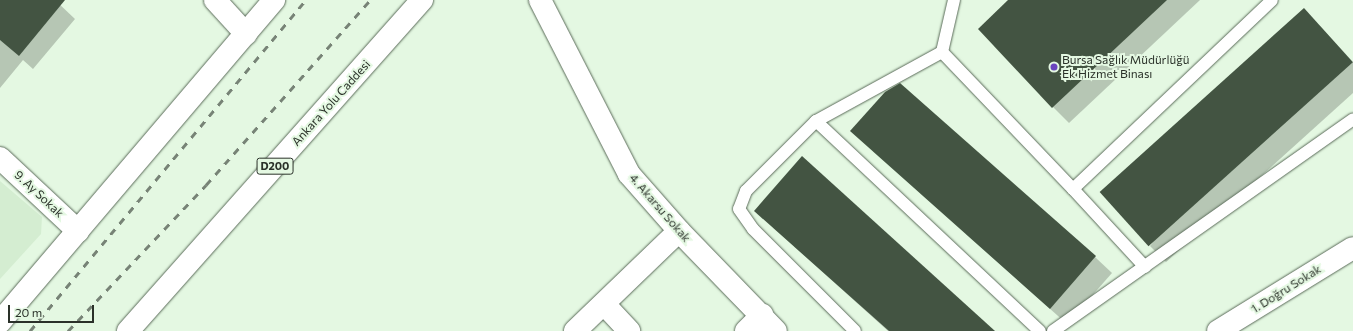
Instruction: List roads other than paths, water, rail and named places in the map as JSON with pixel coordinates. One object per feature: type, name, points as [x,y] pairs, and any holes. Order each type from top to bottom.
[{"type":"main road","points":[[215,0],[246,34]]},
{"type":"main road","points":[[0,322],[274,0]]},
{"type":"main road","name":"Ankara Yolu Caddesi","points":[[128,331],[422,0]]},
{"type":"main road","name":"4. Akarsu Sokak","points":[[540,0],[629,174],[679,232],[776,331]]},
{"type":"main road","name":"9. Ay Sokak","points":[[0,158],[78,230]]},
{"type":"main road","points":[[575,331],[679,232]]},
{"type":"main road","name":"1. Doğru Sokak","points":[[1218,331],[1353,248]]},
{"type":"main road","points":[[604,304],[629,331]]},
{"type":"main road","points":[[746,331],[762,315]]},
{"type":"lane","points":[[855,331],[753,229],[739,209],[746,192],[816,121],[942,52],[954,0]]},
{"type":"lane","points":[[1073,189],[1272,0]]},
{"type":"lane","points":[[942,52],[1145,267]]},
{"type":"lane","points":[[1053,331],[1353,118]]},
{"type":"lane","points":[[816,121],[1040,331]]},
{"type":"railway","points":[[30,331],[306,0]]},
{"type":"railway","points":[[68,331],[206,185],[370,0]]},
{"type":"place","name":"Bursa Sağlık Müdürlüğü Ek Hizmet Binası","points":[[1054,67]]}]
